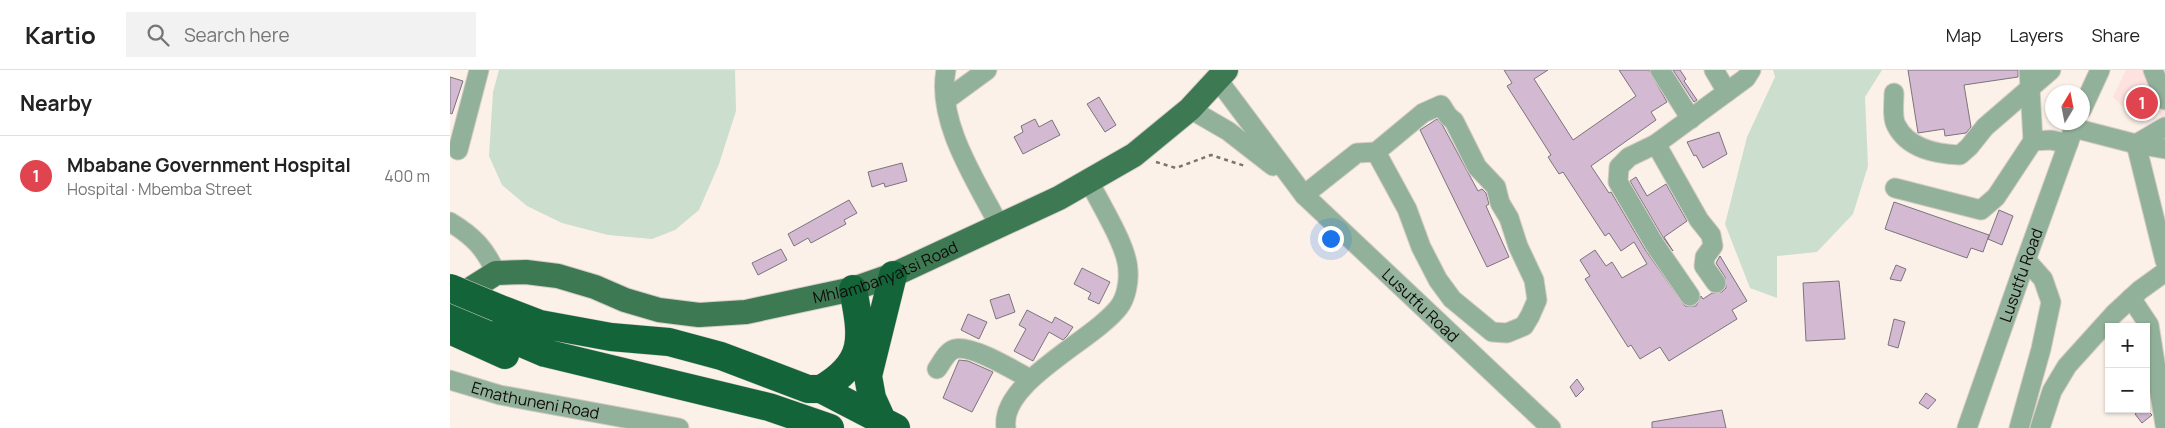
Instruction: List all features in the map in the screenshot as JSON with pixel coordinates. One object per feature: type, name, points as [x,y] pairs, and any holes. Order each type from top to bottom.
[{"type":"highway","points":[[889,424],[872,398],[868,376],[893,275]]},
{"type":"highway","points":[[450,288],[540,324],[629,338],[669,342],[721,356],[808,389],[820,389],[889,424]]},
{"type":"highway","points":[[820,389],[842,375],[860,343],[860,326],[853,289]]},
{"type":"highway","points":[[450,304],[491,330],[545,353],[627,383],[776,428]]},
{"type":"highway","points":[[450,330],[520,362],[627,383],[769,407],[830,428]]},
{"type":"main road","name":"Mhlambanyatsi Road","points":[[496,273],[526,272],[558,276],[659,310],[699,315],[746,312],[853,289],[893,275],[1059,198],[1134,155],[1190,109],[1222,75]]},
{"type":"main road","points":[[450,304],[496,273]]},
{"type":"street","points":[[458,150],[479,70]]},
{"type":"street","points":[[946,70],[944,82],[946,100],[956,140],[998,225]]},
{"type":"street","points":[[1660,70],[1691,118]]},
{"type":"street","points":[[1714,70],[1727,92]]},
{"type":"street","points":[[1690,296],[1655,245],[1618,182],[1619,167],[1629,157],[1656,144],[1746,78],[1752,70]]},
{"type":"street","points":[[1895,188],[1981,210],[1996,197],[2033,141],[2029,70]]},
{"type":"street","points":[[1894,93],[1895,124],[1912,144],[1938,154],[1960,155],[1970,148],[1985,127],[2051,70]]},
{"type":"street","points":[[2090,92],[2100,70]]},
{"type":"street","points":[[2154,70],[2165,100]]},
{"type":"street","points":[[946,100],[984,71]]},
{"type":"street","name":"Lusutfu Road","points":[[1222,75],[1298,188]]},
{"type":"street","points":[[1298,188],[1357,153],[1376,152],[1423,113],[1441,104],[1448,116],[1454,121],[1477,167],[1496,187],[1500,203],[1509,218],[1518,246],[1534,280],[1537,300],[1524,326],[1507,333],[1492,332],[1452,299],[1438,280],[1421,247],[1407,210],[1376,152]]},
{"type":"street","name":"Lusutfu Road","points":[[1190,109],[1228,131],[1298,188],[1551,428]]},
{"type":"street","points":[[2136,144],[2165,127]]},
{"type":"street","points":[[2033,141],[2051,140],[2073,132],[2165,149]]},
{"type":"street","name":"Lusutfu Road","points":[[1967,428],[2073,132]]},
{"type":"street","points":[[1656,144],[1699,220],[1711,235],[1713,246],[1705,257],[1704,266],[1716,284]]},
{"type":"street","points":[[2136,144],[2165,261]]},
{"type":"street","points":[[1006,428],[1006,412],[1012,400],[1030,379],[1097,328],[1119,307],[1127,289],[1128,270],[1122,247],[1089,181]]},
{"type":"street","points":[[450,222],[467,232],[488,254],[496,273]]},
{"type":"street","points":[[2019,428],[2041,349],[2051,302],[2043,279],[2026,260]]},
{"type":"street","points":[[2040,428],[2052,391],[2068,366],[2114,314],[2165,272]]},
{"type":"street","points":[[2132,298],[2149,324],[2165,425]]},
{"type":"street","points":[[937,369],[948,353],[955,348],[970,350],[1030,379]]},
{"type":"street","name":"Emathuneni Road","points":[[450,380],[500,394],[679,428]]},
{"type":"path","points":[[1134,155],[1176,168],[1211,155],[1248,167]]},
{"type":"shaded area","points":[[2126,70],[2165,70],[2165,128],[2158,109],[2130,114],[2113,97]]},
{"type":"green space","points":[[499,70],[735,70],[736,111],[719,164],[699,210],[675,230],[652,239],[608,235],[562,223],[527,206],[502,185],[489,156],[493,92]]},
{"type":"green space","points":[[1773,70],[1882,70],[1865,97],[1868,166],[1853,214],[1817,252],[1777,256],[1777,298],[1750,288],[1725,224],[1747,137],[1775,77]]},
{"type":"building","points":[[1504,70],[1548,70],[1534,79],[1573,140],[1636,96],[1619,70],[1649,70],[1667,102],[1651,112],[1656,120],[1591,166],[1609,193],[1611,192],[1646,251],[1685,306],[1696,306],[1701,296],[1703,299],[1712,293],[1722,292],[1726,288],[1725,277],[1716,263],[1720,256],[1747,301],[1732,310],[1737,319],[1669,361],[1660,347],[1640,359],[1631,345],[1628,347],[1585,279],[1590,276],[1580,260],[1595,250],[1606,266],[1612,262],[1622,278],[1647,264],[1634,242],[1621,251],[1609,233],[1605,236],[1563,172],[1559,174],[1548,157],[1551,155],[1507,86],[1512,83]]},
{"type":"building","points":[[1673,70],[1680,70],[1686,79],[1684,81],[1697,100],[1694,102]]},
{"type":"building","points":[[1908,70],[2018,70],[2018,77],[1964,85],[1971,127],[1966,133],[1945,136],[1944,129],[1918,133]]},
{"type":"building","points":[[450,77],[463,81],[452,114],[450,113]]},
{"type":"building","points":[[1099,97],[1116,125],[1105,132],[1087,104]]},
{"type":"building","points":[[1035,119],[1039,127],[1052,120],[1060,135],[1023,154],[1014,137],[1023,132],[1021,126]]},
{"type":"building","points":[[1437,119],[1443,126],[1478,191],[1482,189],[1486,193],[1489,204],[1486,206],[1509,257],[1487,267],[1420,130]]},
{"type":"building","points":[[1719,132],[1727,154],[1703,168],[1687,142]]},
{"type":"building","points":[[902,163],[907,181],[885,187],[884,183],[872,187],[868,172]]},
{"type":"building","points":[[1636,177],[1647,196],[1666,184],[1687,221],[1664,237],[1673,251],[1664,239],[1630,181]]},
{"type":"building","points":[[849,200],[857,213],[844,220],[846,224],[811,243],[808,238],[794,246],[788,234]]},
{"type":"building","points":[[1894,202],[1989,235],[1983,252],[1971,248],[1967,258],[1885,229]]},
{"type":"building","points":[[1999,210],[2013,216],[2002,245],[1988,239]]},
{"type":"building","points":[[781,249],[787,260],[758,275],[752,263]]},
{"type":"building","points":[[1896,265],[1906,269],[1901,281],[1890,279]]},
{"type":"building","points":[[1082,268],[1110,282],[1099,304],[1088,299],[1091,293],[1074,284]]},
{"type":"building","points":[[1839,281],[1845,339],[1806,341],[1803,283]]},
{"type":"building","points":[[1009,294],[1015,312],[996,319],[990,300]]},
{"type":"building","points":[[1027,310],[1052,323],[1055,317],[1073,327],[1063,340],[1049,332],[1033,361],[1014,351],[1026,329],[1019,325]]},
{"type":"building","points":[[968,314],[987,322],[979,339],[961,330]]},
{"type":"building","points":[[1894,319],[1905,322],[1898,348],[1888,345]]},
{"type":"building","points":[[959,360],[968,361],[993,372],[972,412],[943,398]]},
{"type":"building","points":[[1577,379],[1584,389],[1576,397],[1570,387]]},
{"type":"building","points":[[1926,393],[1936,400],[1928,409],[1919,403]]},
{"type":"building","points":[[1722,410],[1726,428],[1652,428],[1652,422]]},
{"type":"building","points":[[2150,413],[2152,415],[2142,423],[2135,414]]},
{"type":"place","name":"Mbabane Government Hospital","points":[[2142,103]]}]
